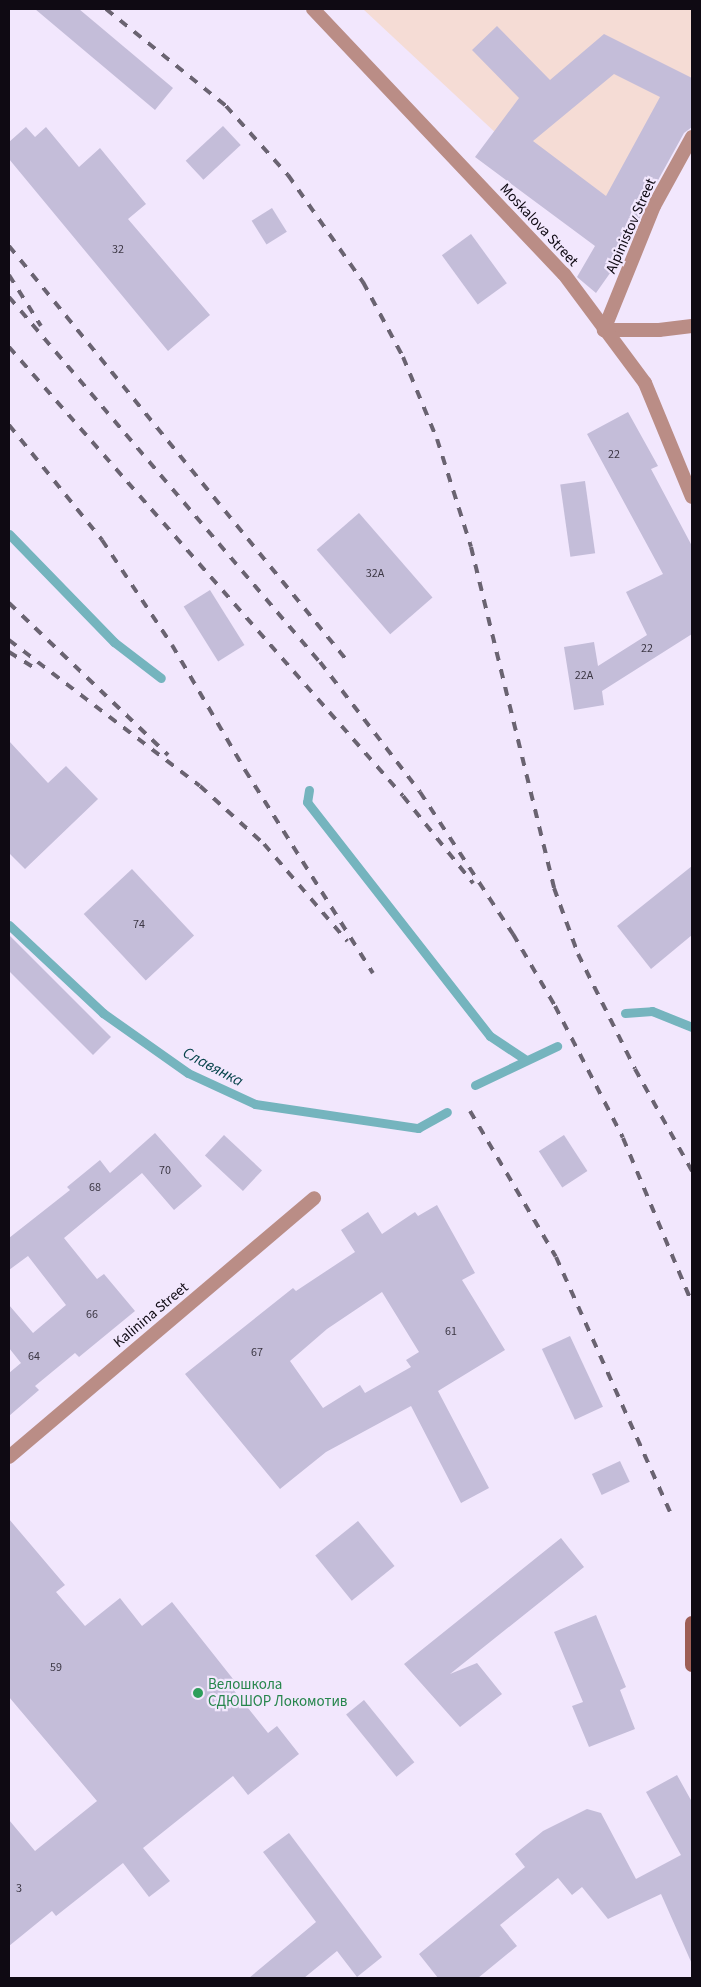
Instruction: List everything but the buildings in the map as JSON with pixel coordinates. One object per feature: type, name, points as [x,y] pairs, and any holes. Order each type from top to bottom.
[{"type":"main road","points":[[692,1623],[692,1665]]},
{"type":"street","name":"Moskalova Street","points":[[313,9],[564,274],[644,383],[692,497]]},
{"type":"street","name":"Alpinistov Street","points":[[604,330],[654,206],[692,137]]},
{"type":"street","points":[[604,330],[659,330],[692,326]]},
{"type":"street","name":"Kalinina Street","points":[[9,1457],[314,1198]]},
{"type":"shaded area","points":[[363,9],[692,9],[692,75],[592,223]]},
{"type":"waterway","points":[[9,534],[114,642],[161,678]]},
{"type":"waterway","points":[[309,790],[307,802],[490,1036],[526,1060]]},
{"type":"waterway","name":"Славянка","points":[[9,925],[103,1013],[188,1073],[255,1104],[418,1128],[447,1112]]},
{"type":"waterway","name":"Славянка","points":[[625,1013],[652,1011],[692,1027]]},
{"type":"waterway","name":"Славянка","points":[[475,1085],[557,1046]]},
{"type":"railway","points":[[106,9],[226,106],[288,175],[363,282],[403,357],[437,439],[471,547],[554,888],[578,954],[635,1069],[692,1171]]},
{"type":"railway","points":[[9,246],[349,663]]},
{"type":"railway","points":[[9,275],[41,326]]},
{"type":"railway","points":[[9,297],[320,662],[420,792],[513,934],[555,1006],[623,1138],[692,1303]]},
{"type":"railway","points":[[9,347],[403,796],[473,883]]},
{"type":"railway","points":[[9,425],[102,540],[172,645],[245,770],[373,973]]},
{"type":"railway","points":[[9,603],[168,755]]},
{"type":"railway","points":[[9,640],[200,786],[264,844],[347,941]]},
{"type":"railway","points":[[9,652],[36,669]]},
{"type":"railway","points":[[470,1111],[556,1257],[670,1512]]},
{"type":"place","name":"Велошкола СДЮШОР Локомотив","points":[[198,1693]]}]
